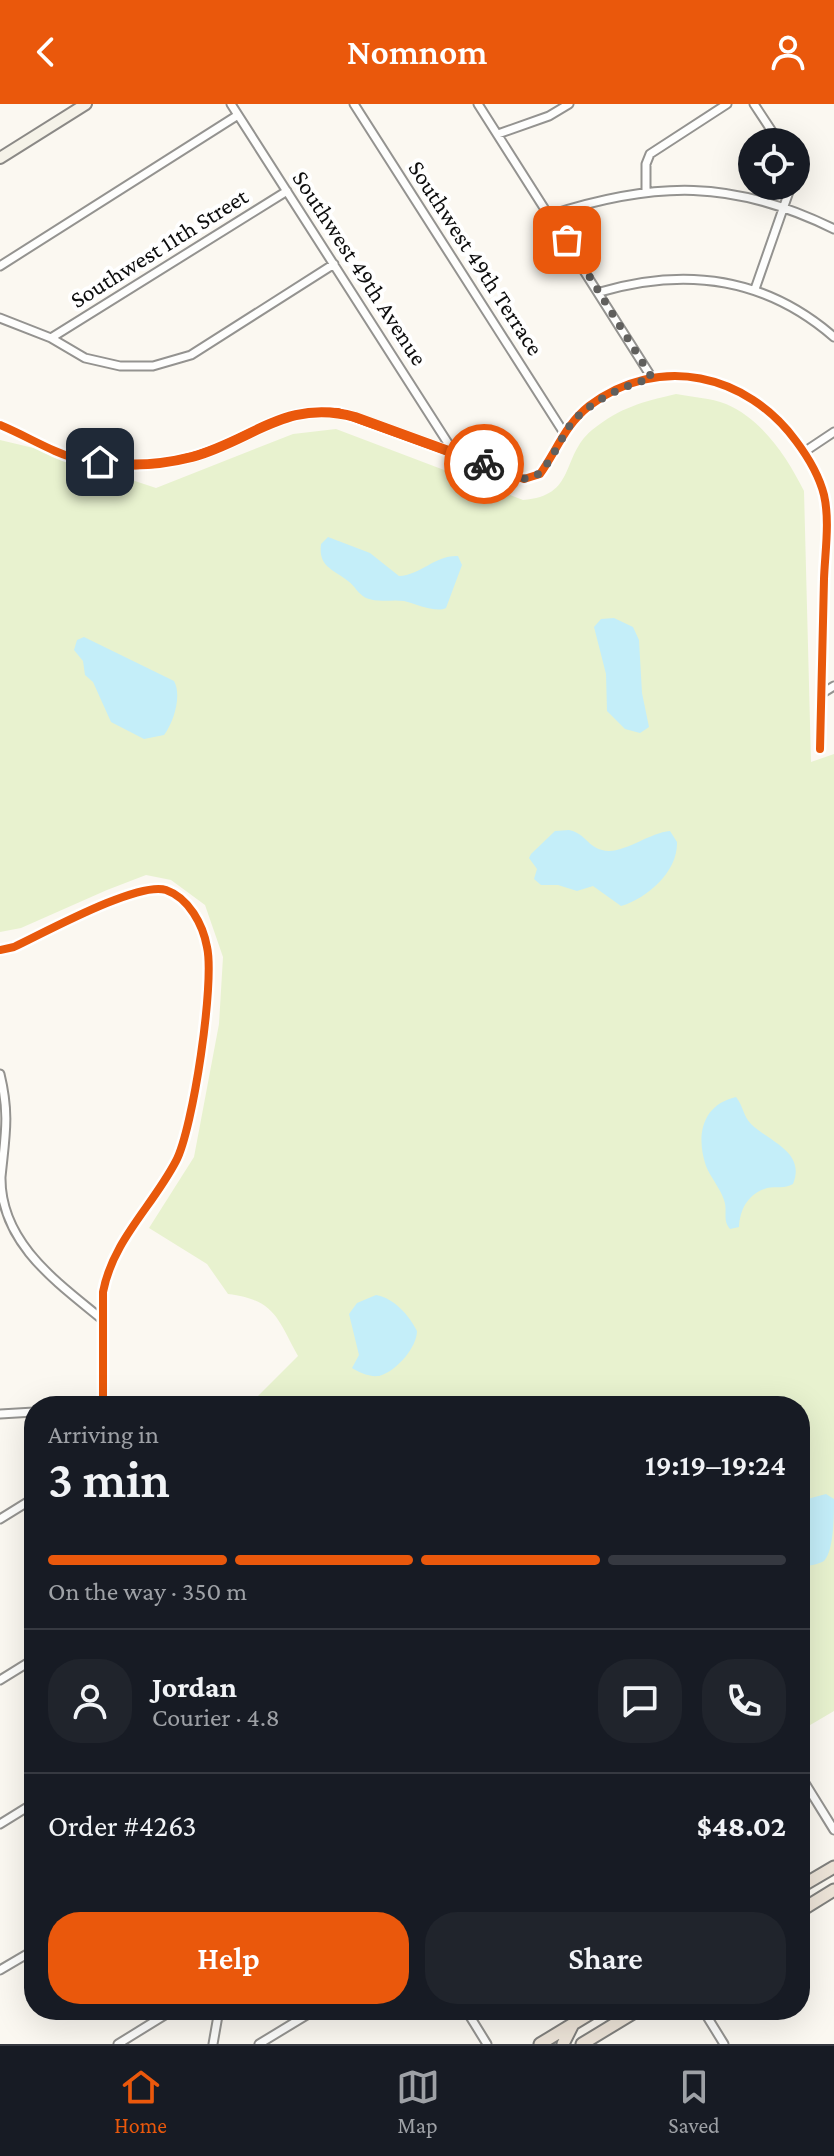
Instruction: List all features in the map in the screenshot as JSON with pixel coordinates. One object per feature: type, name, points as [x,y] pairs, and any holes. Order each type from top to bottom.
[{"type":"main road","points":[[0,158],[86,104]]},
{"type":"main road","points":[[810,1881],[834,1867]]},
{"type":"main road","points":[[810,1905],[834,1890]]},
{"type":"main road","points":[[540,2044],[580,2020]]},
{"type":"main road","points":[[582,2044],[622,2020]]},
{"type":"main road","points":[[563,2044],[573,2024]]},
{"type":"street","name":"Southwest 49th Avenue","points":[[231,104],[455,453]]},
{"type":"street","name":"Southwest 49th Terrace","points":[[354,104],[564,433]]},
{"type":"street","points":[[478,104],[652,378]]},
{"type":"street","points":[[498,134],[549,116],[569,104]]},
{"type":"street","points":[[646,191],[646,164],[650,154],[727,104]]},
{"type":"street","points":[[754,104],[770,128]]},
{"type":"street","points":[[0,266],[238,115]]},
{"type":"street","points":[[550,215],[601,198],[685,189],[727,193],[784,207],[834,229]]},
{"type":"street","name":"Southwest 11th Street","points":[[51,338],[287,191]]},
{"type":"street","points":[[755,289],[786,200]]},
{"type":"street","points":[[0,318],[51,338],[85,358],[120,366],[153,366],[191,355],[334,264]]},
{"type":"street","points":[[600,292],[638,281],[693,279],[755,289],[802,313],[834,337]]},
{"type":"street","points":[[0,425],[58,453],[134,467],[191,457],[286,415],[308,411],[338,412],[524,479],[533,478],[545,468],[564,433],[590,406],[609,394],[652,378],[680,375],[714,381],[750,396],[781,420],[818,478],[826,514],[820,749]]},
{"type":"street","points":[[804,452],[834,432]]},
{"type":"street","points":[[821,694],[834,686]]},
{"type":"street","points":[[0,950],[14,947],[118,899],[145,890],[166,890],[187,904],[201,926],[208,948],[210,981],[185,1139],[157,1192],[116,1251],[103,1292],[103,1396]]},
{"type":"street","points":[[0,1074],[8,1108],[0,1179],[2,1200],[16,1239],[31,1258],[103,1320]]},
{"type":"street","points":[[0,1414],[24,1413]]},
{"type":"street","points":[[0,1519],[24,1504]]},
{"type":"street","points":[[0,1680],[24,1665]]},
{"type":"street","points":[[810,1791],[834,1830]]},
{"type":"street","points":[[0,1824],[24,1809]]},
{"type":"street","points":[[0,1970],[24,1956]]},
{"type":"street","points":[[118,2044],[157,2020]]},
{"type":"street","points":[[213,2044],[217,2020]]},
{"type":"street","points":[[259,2044],[299,2020]]},
{"type":"street","points":[[472,2020],[487,2044]]},
{"type":"street","points":[[709,2020],[724,2044]]},
{"type":"green space","points":[[676,394],[720,402],[739,411],[762,430],[782,453],[804,491],[811,762],[834,754],[834,1711],[810,1725],[810,1396],[258,1396],[298,1356],[279,1321],[256,1301],[228,1294],[207,1264],[149,1228],[194,1157],[219,1024],[223,957],[205,905],[171,880],[146,875],[21,928],[0,932],[0,440],[42,450],[156,488],[293,434],[336,429],[523,500],[540,497],[560,483],[575,452],[592,430],[632,406]]},
{"type":"water","points":[[328,537],[370,553],[399,576],[458,556],[462,565],[446,608],[431,609],[404,601],[366,598],[324,563],[321,544]]},
{"type":"water","points":[[614,618],[633,627],[639,640],[642,693],[649,727],[640,733],[625,729],[607,711],[606,674],[594,627],[601,619]]},
{"type":"water","points":[[84,637],[174,681],[176,708],[164,735],[144,739],[111,722],[93,682],[85,675],[83,661],[74,650],[77,640]]},
{"type":"water","points":[[569,830],[593,846],[609,851],[670,831],[677,842],[676,853],[660,882],[641,897],[621,906],[593,886],[577,891],[558,885],[541,885],[534,879],[537,869],[529,858],[531,854],[555,831]]},
{"type":"water","points":[[736,1097],[751,1124],[790,1156],[796,1173],[793,1184],[767,1188],[750,1198],[743,1208],[739,1227],[730,1229],[726,1222],[724,1200],[706,1166],[702,1134],[708,1115],[715,1107]]},
{"type":"water","points":[[376,1295],[400,1308],[417,1331],[414,1344],[400,1363],[382,1375],[374,1376],[352,1368],[359,1355],[349,1314],[357,1303]]},
{"type":"water","points":[[826,1494],[834,1499],[830,1549],[824,1561],[810,1565],[810,1498]]},
{"type":"cycle path","points":[[0,425],[74,458],[94,463],[136,465],[198,455],[288,417],[338,412],[524,479],[540,474],[574,421],[589,406],[616,390],[644,380],[672,376],[700,378],[727,387],[753,400],[776,418],[809,460],[824,495],[827,526],[820,749]]},
{"type":"cycle path","points":[[0,950],[14,947],[114,900],[153,889],[166,890],[182,899],[198,921],[207,947],[209,965],[205,1022],[183,1144],[166,1178],[115,1256],[103,1292],[103,1396]]},
{"type":"way so far","points":[[484,464],[524,479],[533,478],[545,468],[564,433],[590,406],[633,383],[652,378],[567,240]]},
{"type":"route","points":[[100,462],[134,467],[191,457],[286,415],[308,411],[338,412],[355,417],[484,464]]}]
